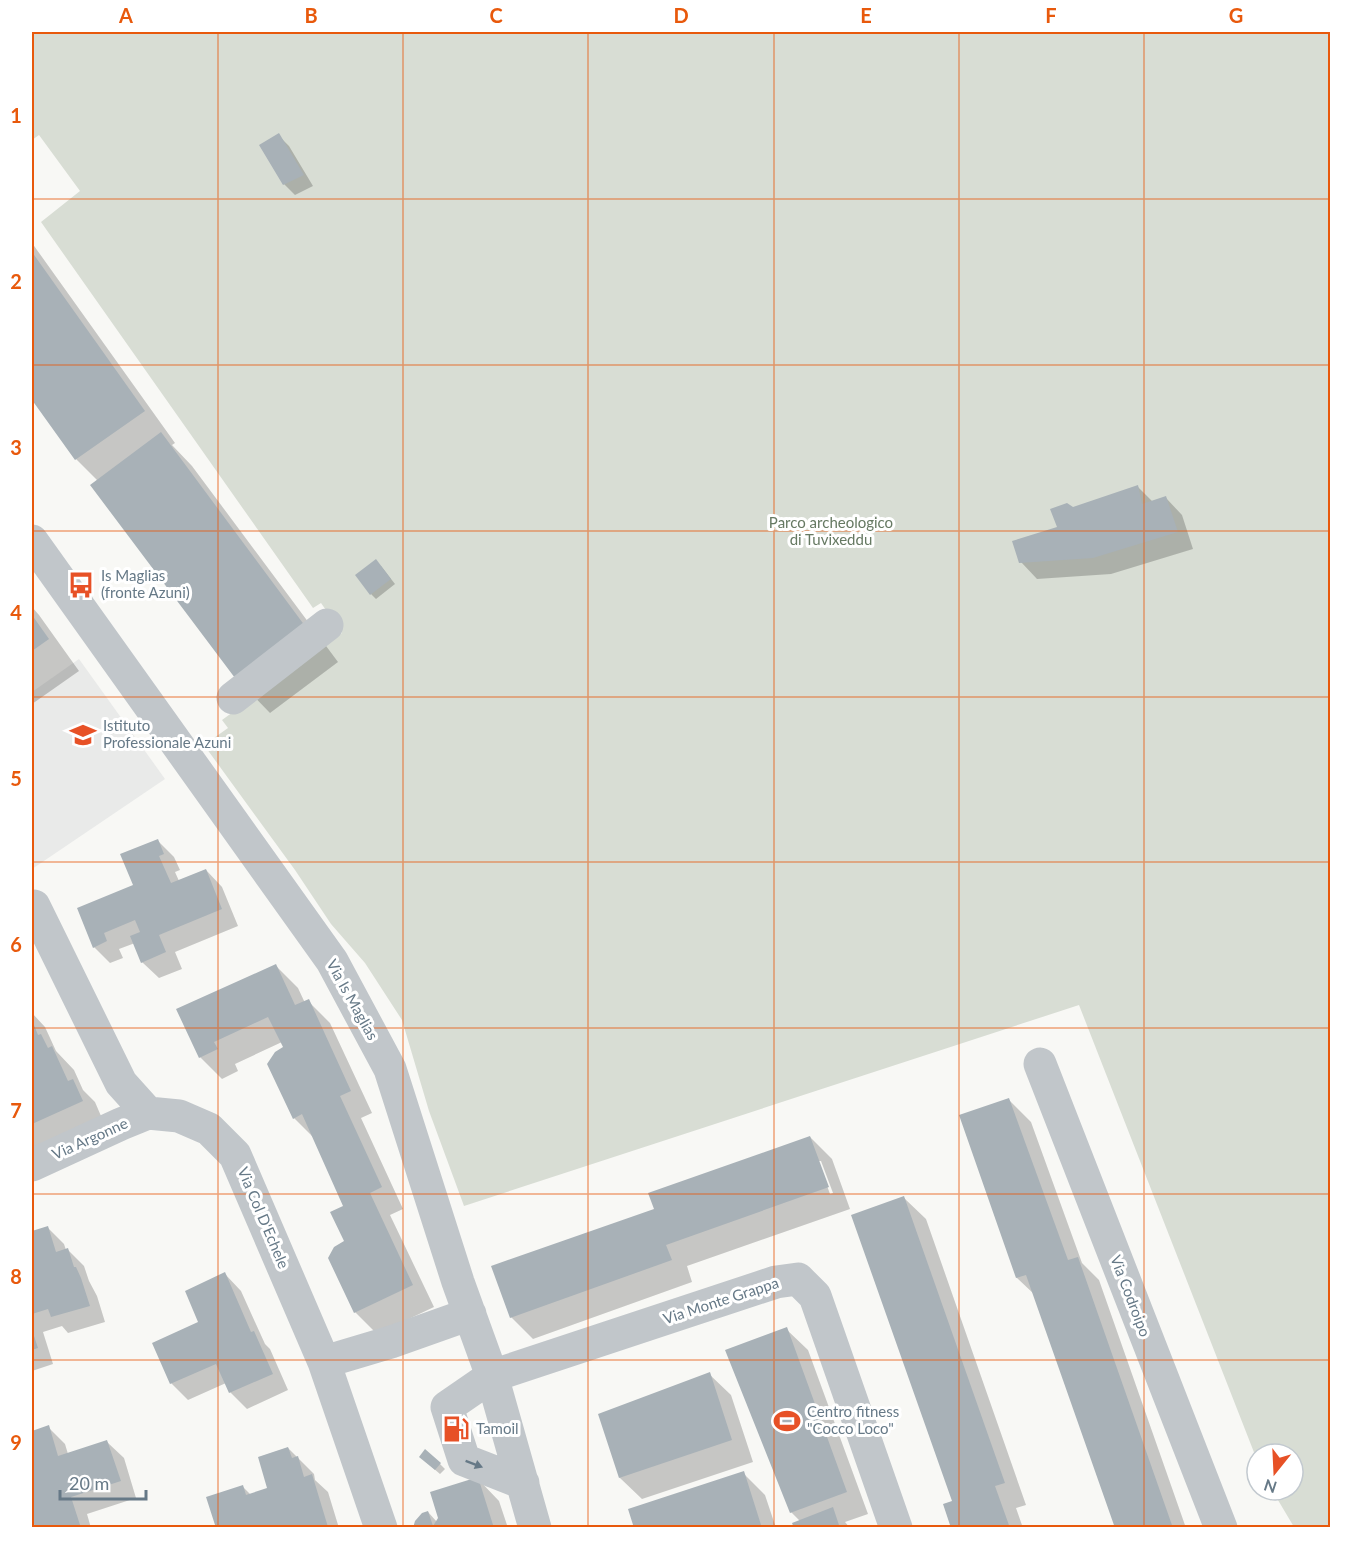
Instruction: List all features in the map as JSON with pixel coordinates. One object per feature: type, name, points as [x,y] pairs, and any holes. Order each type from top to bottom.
[{"type":"street","name":"Via Is Maglias","points":[[32,542],[332,961],[390,1069],[492,1376],[535,1527]]},
{"type":"street","points":[[233,698],[327,625]]},
{"type":"street","points":[[33,906],[121,1083],[148,1113]]},
{"type":"street","name":"Via Codroipo","points":[[1040,1064],[1221,1527]]},
{"type":"street","name":"Via Argonne","points":[[32,1165],[148,1113]]},
{"type":"street","name":"Via Col D'Echele","points":[[148,1113],[178,1116],[209,1129],[235,1155],[324,1362],[381,1527]]},
{"type":"street","name":"Via Monte Grappa","points":[[492,1376],[776,1282],[798,1279],[815,1296],[896,1527]]},
{"type":"street","points":[[324,1362],[391,1342],[470,1314]]},
{"type":"street","points":[[492,1376],[447,1407],[464,1460],[523,1483]]},
{"type":"shaded area","name":"Istituto Professionale Azuni","points":[[79,659],[165,779],[32,869],[32,692]]},
{"type":"green space","name":"Parco archeologico di Tuvixeddu","points":[[32,32],[1330,32],[1330,1527],[1294,1527],[1279,1502],[1305,1502],[1305,1442],[1250,1442],[1079,1005],[464,1206],[429,1111],[402,1020],[365,963],[331,924],[295,870],[204,745],[228,728],[222,720],[342,633],[321,603],[313,608],[41,222],[80,191],[39,135],[32,140]]},
{"type":"building","points":[[279,133],[304,175],[283,185],[259,145]]},
{"type":"building","points":[[32,252],[145,411],[75,460],[32,400]]},
{"type":"building","points":[[161,432],[308,630],[238,682],[90,485]]},
{"type":"building","points":[[1138,485],[1142,504],[1166,496],[1178,532],[1093,558],[1019,563],[1012,541],[1057,527],[1050,509],[1067,503],[1073,507]]},
{"type":"building","points":[[376,559],[391,579],[370,595],[355,575]]},
{"type":"building","points":[[32,615],[49,639],[32,651]]},
{"type":"building","points":[[158,839],[164,854],[159,856],[171,883],[206,869],[222,909],[159,935],[166,952],[141,963],[130,936],[140,932],[135,920],[104,933],[107,941],[93,948],[77,908],[133,885],[120,854]]},
{"type":"building","points":[[276,964],[295,1005],[309,999],[351,1091],[340,1096],[382,1187],[370,1193],[413,1285],[354,1313],[328,1258],[334,1247],[344,1241],[330,1212],[343,1206],[302,1114],[293,1119],[267,1064],[275,1052],[283,1047],[268,1017],[214,1042],[218,1049],[199,1058],[176,1009]]},
{"type":"building","points":[[32,1020],[38,1035],[41,1034],[48,1048],[52,1046],[68,1081],[73,1079],[83,1101],[32,1124]]},
{"type":"building","points":[[1009,1098],[1068,1260],[1078,1257],[1173,1528],[1115,1528],[1026,1275],[1016,1278],[959,1115]]},
{"type":"building","points":[[810,1136],[829,1187],[666,1245],[672,1260],[510,1318],[491,1266],[654,1209],[648,1193]]},
{"type":"building","points":[[904,1196],[1005,1483],[995,1486],[1010,1528],[951,1528],[943,1504],[952,1501],[851,1215]]},
{"type":"building","points":[[48,1226],[56,1252],[68,1248],[90,1306],[51,1317],[48,1309],[32,1314],[32,1231]]},
{"type":"building","points":[[225,1272],[251,1332],[254,1331],[273,1374],[229,1393],[216,1364],[170,1384],[152,1343],[198,1322],[185,1291]]},
{"type":"building","name":"Centro fitness \"Cocco Loco\"","points":[[787,1327],[847,1492],[790,1513],[725,1350]]},
{"type":"building","points":[[32,1330],[38,1348],[32,1350]]},
{"type":"building","points":[[710,1372],[732,1440],[619,1478],[598,1414]]},
{"type":"building","points":[[49,1425],[58,1456],[107,1440],[121,1481],[71,1497],[81,1528],[35,1528],[32,1516],[32,1431]]},
{"type":"building","points":[[288,1447],[292,1458],[298,1456],[304,1477],[312,1474],[328,1527],[224,1528],[224,1526],[216,1528],[206,1497],[243,1485],[246,1495],[267,1488],[258,1457]]},
{"type":"building","points":[[425,1449],[441,1463],[435,1470],[419,1457]]},
{"type":"building","points":[[744,1471],[762,1528],[634,1528],[628,1509]]},
{"type":"building","points":[[478,1477],[494,1528],[413,1528],[415,1521],[422,1513],[428,1511],[433,1526],[438,1518],[430,1492]]},
{"type":"building","points":[[833,1507],[840,1528],[794,1528],[792,1523]]},
{"type":"place","name":"Is Maglias (fronte Azuni)","points":[[81,585]]},
{"type":"place","name":"Istituto Professionale Azuni","points":[[83,735]]},
{"type":"place","name":"Centro fitness \"Cocco Loco\"","points":[[787,1421]]},
{"type":"place","name":"Tamoil","points":[[456,1429]]}]
